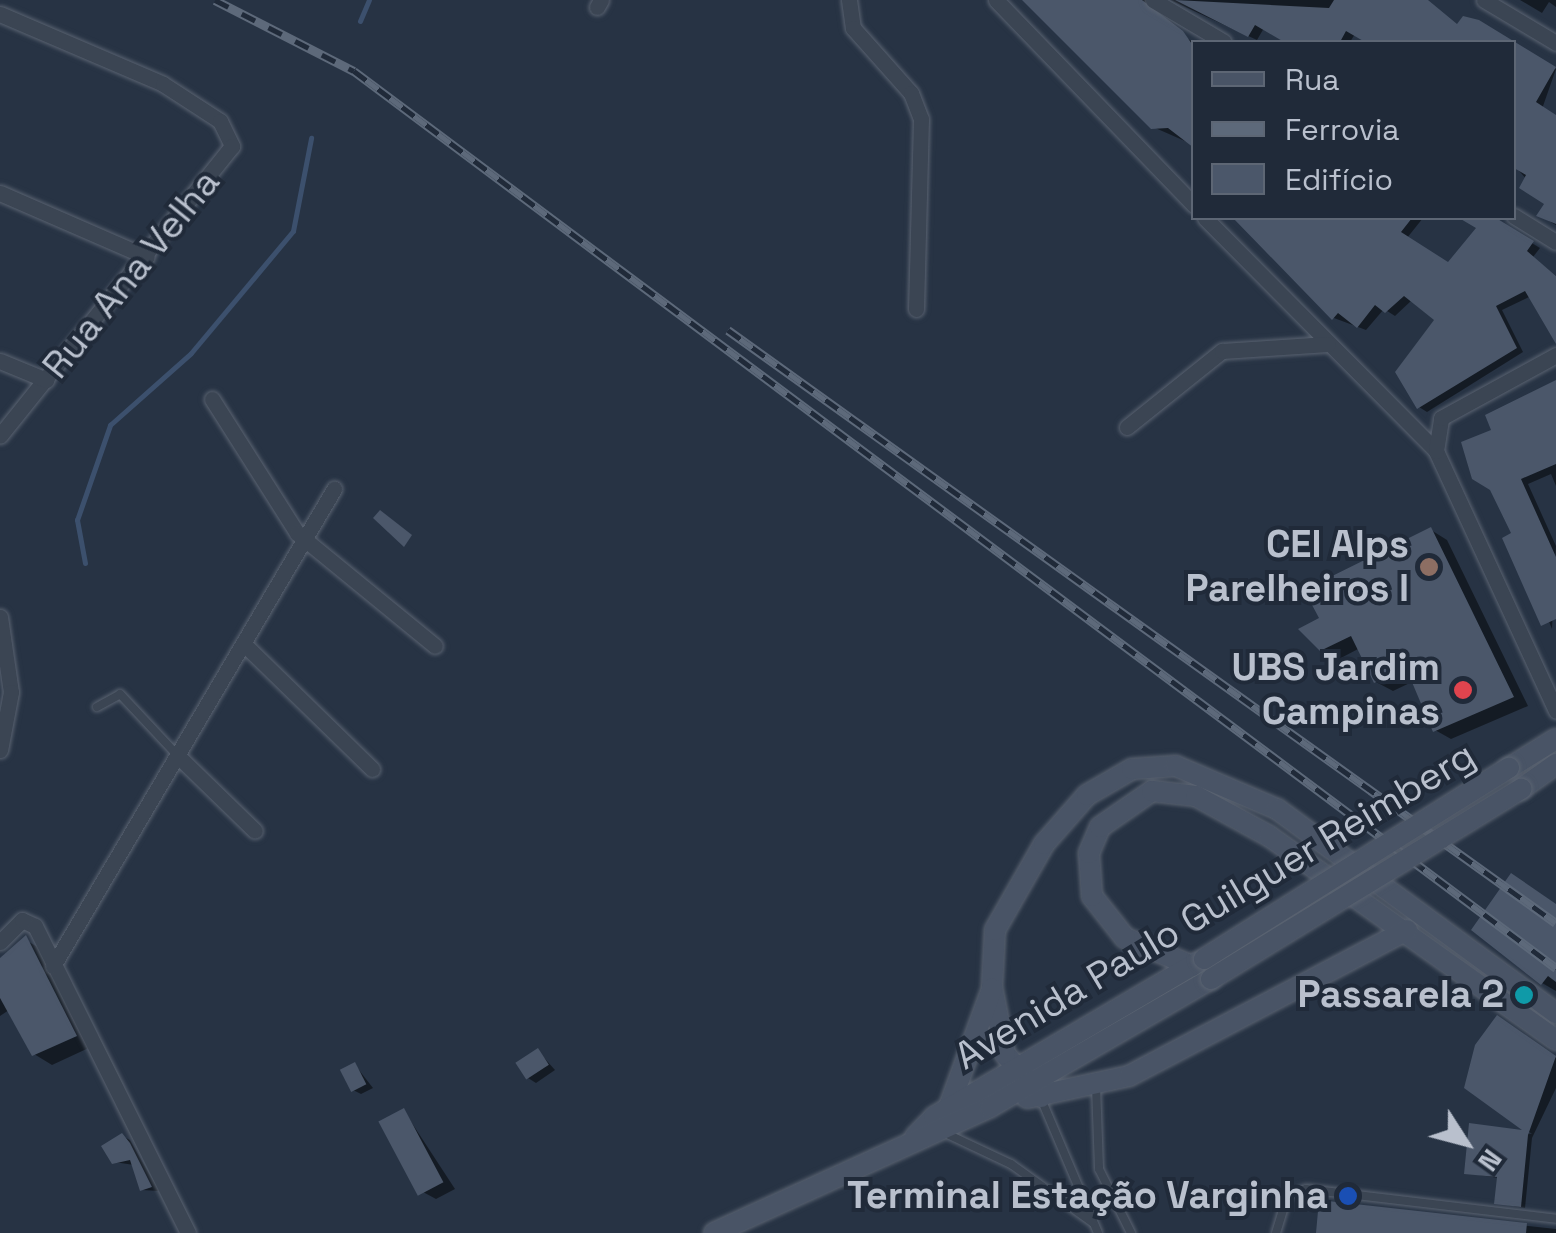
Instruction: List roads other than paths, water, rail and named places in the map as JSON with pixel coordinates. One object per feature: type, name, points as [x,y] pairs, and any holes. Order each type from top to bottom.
[{"type":"main road","name":"Avenida Paulo Guilguer Reimberg","points":[[714,1233],[1000,1101],[1556,740]]},
{"type":"main road","name":"Avenida Paulo Guilguer Reimberg","points":[[1202,968],[1521,789],[1556,764]]},
{"type":"main road","points":[[947,1110],[992,987],[994,930],[1044,844],[1087,796],[1132,769],[1176,766],[1277,809],[1556,1014]]},
{"type":"main road","points":[[1202,968],[1125,938],[1092,896],[1089,853],[1100,827],[1152,791],[1196,796],[1234,815],[1407,930],[1556,1040]]},
{"type":"main road","points":[[992,987],[1029,1083],[1096,1086],[1407,930]]},
{"type":"main road","name":"Avenida Paulo Guilguer Reimberg","points":[[915,1137],[947,1110],[1029,1083]]},
{"type":"street","points":[[850,0],[853,28],[911,93],[921,119],[916,309]]},
{"type":"street","points":[[996,0],[1191,202]]},
{"type":"street","points":[[1153,0],[1221,40]]},
{"type":"street","points":[[1484,0],[1556,43]]},
{"type":"street","name":"Rua Ana Velha","points":[[0,14],[25,22],[220,121],[232,137],[224,158],[148,257],[0,436]]},
{"type":"street","points":[[0,194],[148,257]]},
{"type":"street","points":[[1516,217],[1556,242]]},
{"type":"street","points":[[1208,220],[1436,451],[1556,711]]},
{"type":"street","points":[[1128,427],[1222,351],[1328,344]]},
{"type":"street","points":[[1436,451],[1441,418],[1556,355]]},
{"type":"street","points":[[0,361],[46,380]]},
{"type":"street","points":[[212,399],[271,502],[305,539],[435,646]]},
{"type":"street","points":[[53,966],[334,489]]},
{"type":"street","points":[[0,617],[11,692],[0,750]]},
{"type":"street","points":[[244,644],[372,769]]},
{"type":"street","points":[[178,756],[256,832]]},
{"type":"street","points":[[0,942],[28,920],[188,1233]]},
{"type":"lane","points":[[98,707],[120,694],[178,756]]},
{"type":"lane","points":[[1029,1083],[1098,1233]]},
{"type":"lane","points":[[1096,1086],[1100,1169],[1131,1233]]},
{"type":"lane","points":[[941,1131],[1011,1164],[1092,1222]]},
{"type":"lane","points":[[1276,1233],[1288,1196],[1306,1189],[1556,1219]]},
{"type":"waterway","points":[[360,21],[369,0]]},
{"type":"waterway","points":[[85,563],[77,520],[110,425],[191,353],[293,231],[311,138]]},
{"type":"railway","points":[[215,0],[354,71],[1556,968]]},
{"type":"railway","points":[[728,330],[1556,923]]},
{"type":"place","name":"CEI Alps Parelheiros I","points":[[1429,567]]},
{"type":"place","name":"UBS Jardim Campinas","points":[[1463,690]]},
{"type":"place","name":"Passarela 2","points":[[1524,995]]},
{"type":"place","name":"Terminal Estação Varginha","points":[[1348,1196]]}]
